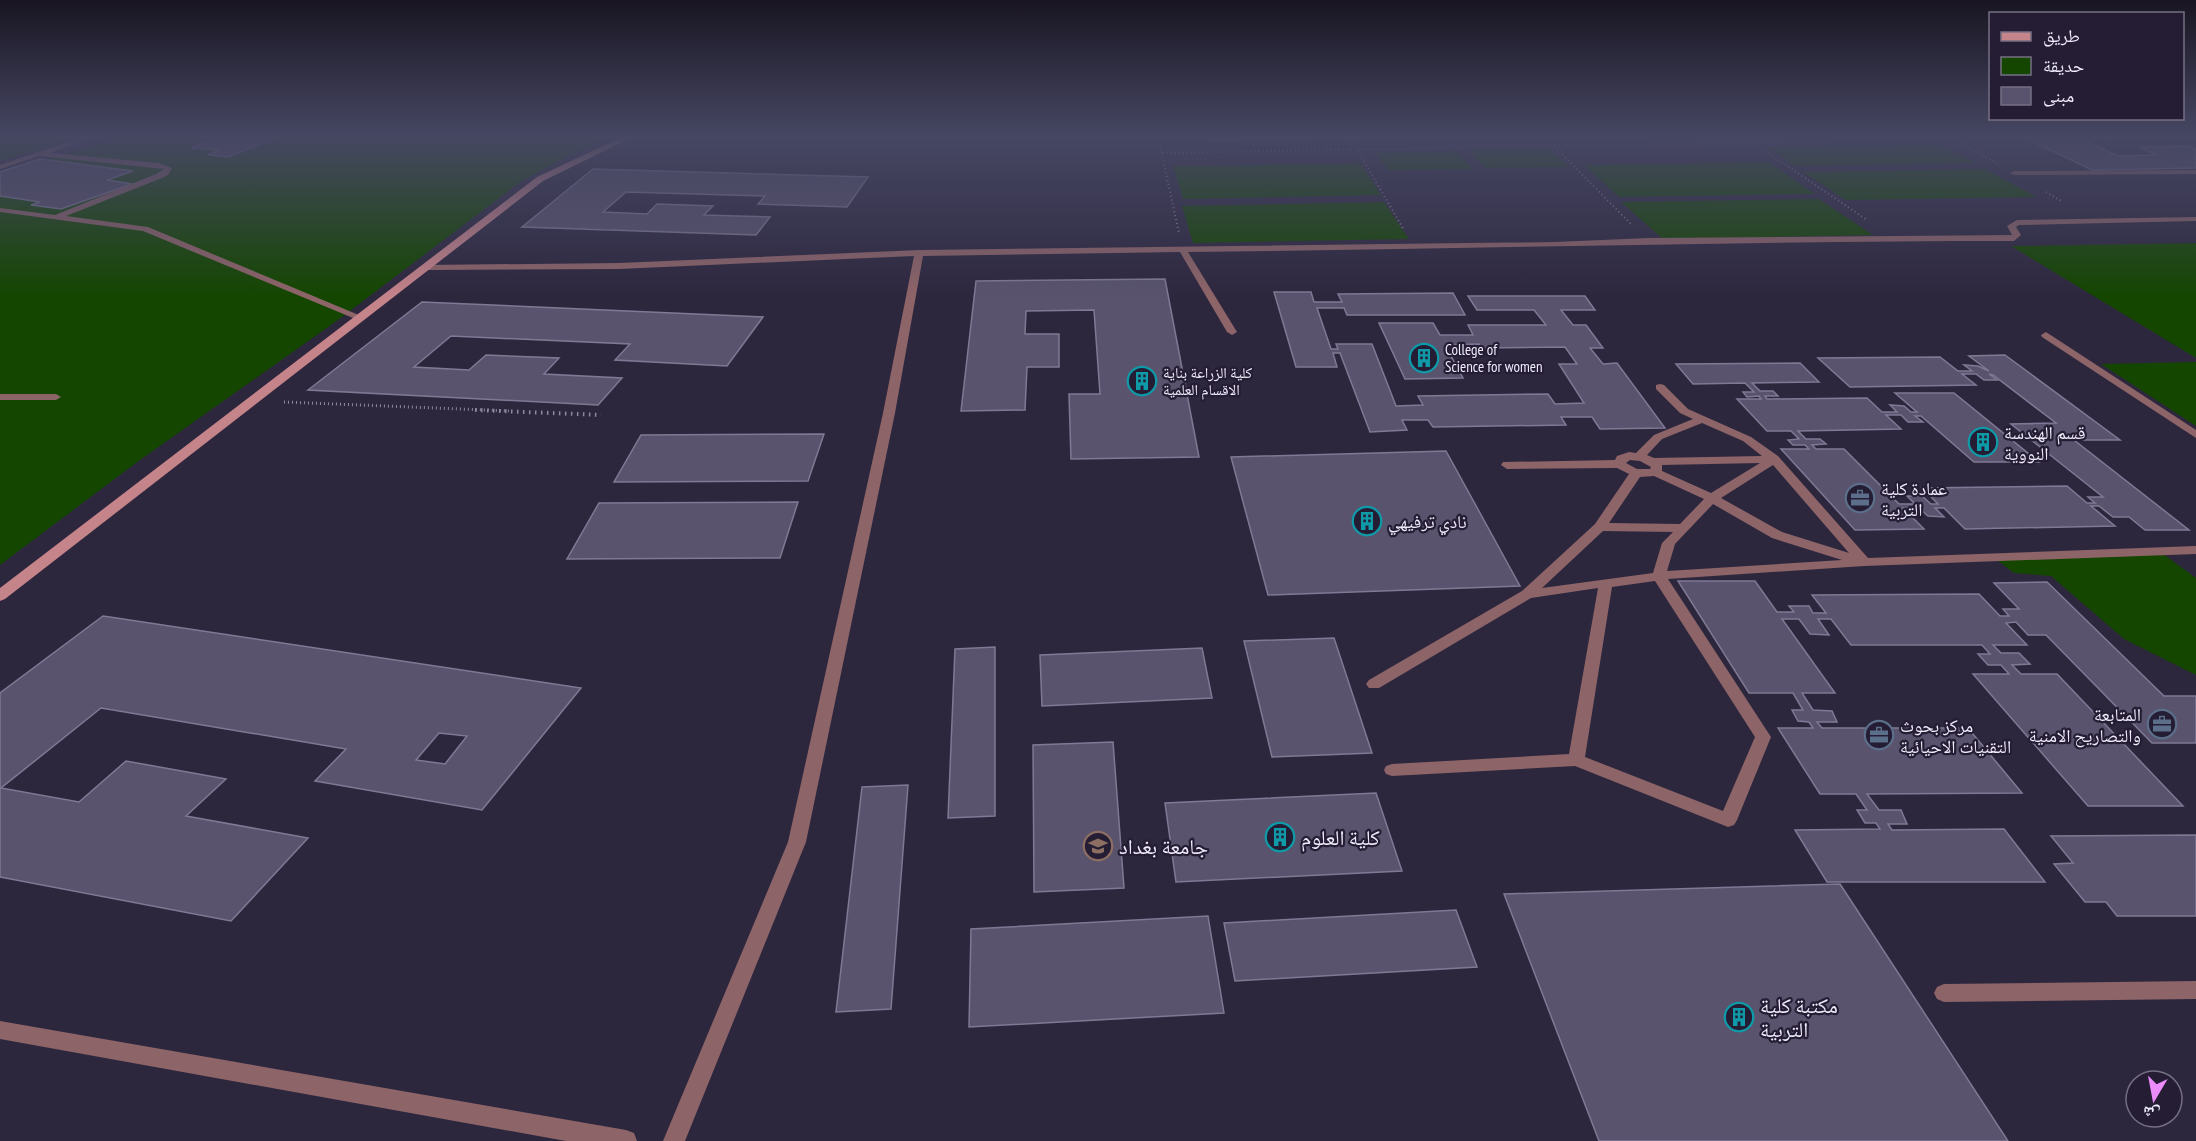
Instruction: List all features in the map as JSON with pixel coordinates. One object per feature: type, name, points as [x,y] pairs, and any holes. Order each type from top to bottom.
[{"type":"street","points":[[0,596],[526,190]]},
{"type":"lane","points":[[55,217],[123,190]]},
{"type":"lane","points":[[0,210],[144,229],[362,318]]},
{"type":"lane","points":[[428,267],[619,266],[919,253],[1648,241],[2014,238],[2017,235],[2011,226],[2028,222],[2196,219]]},
{"type":"lane","points":[[1182,249],[1232,332]]},
{"type":"lane","points":[[674,1141],[797,842],[889,413],[919,253]]},
{"type":"lane","points":[[2046,335],[2196,435]]},
{"type":"lane","points":[[1660,387],[1684,411],[1700,420],[1748,439],[1774,459],[1864,562]]},
{"type":"lane","points":[[0,397],[56,397]]},
{"type":"lane","points":[[1640,456],[1658,437],[1700,420]]},
{"type":"lane","points":[[1620,464],[1621,459],[1640,456],[1654,467],[1777,535],[1864,562]]},
{"type":"lane","points":[[1507,465],[1620,464],[1626,470],[1636,473],[1654,467],[1774,459]]},
{"type":"lane","points":[[1392,770],[1576,760],[1728,820],[1763,736],[1659,576],[1669,543],[1712,498],[1774,459]]},
{"type":"lane","points":[[1374,684],[1527,594],[1600,527],[1636,473]]},
{"type":"lane","points":[[1600,527],[1683,528]]},
{"type":"lane","points":[[1527,594],[1659,576],[1864,562],[2196,550]]},
{"type":"lane","points":[[1576,760],[1606,584]]},
{"type":"lane","points":[[1944,993],[2196,990]]},
{"type":"lane","points":[[0,1030],[626,1141]]},
{"type":"path","points":[[1170,190],[1182,249]]},
{"type":"path","points":[[1381,190],[1414,246]]},
{"type":"path","points":[[1598,190],[1648,241]]},
{"type":"path","points":[[1823,190],[1895,239]]},
{"type":"path","points":[[251,401],[601,415]]},
{"type":"green space","points":[[0,190],[509,190],[338,320],[140,460],[0,565]]},
{"type":"green space","points":[[1180,190],[1378,190],[1381,195],[1183,199]]},
{"type":"green space","points":[[1612,190],[1809,190],[1815,194],[1619,197]]},
{"type":"green space","points":[[1831,190],[2024,190],[2037,197],[1846,200]]},
{"type":"green space","points":[[1819,199],[1873,235],[1663,239],[1621,202]]},
{"type":"green space","points":[[1384,202],[1409,239],[1193,243],[1182,206]]},
{"type":"green space","points":[[2196,243],[2196,358],[2011,246]]},
{"type":"green space","points":[[2196,362],[2196,426],[2101,364]]},
{"type":"green space","points":[[2163,554],[2196,578],[2196,675],[2124,639],[2051,576],[2014,573],[1997,560]]},
{"type":"building","points":[[0,190],[114,190],[61,209],[31,205],[40,202],[0,196]]},
{"type":"building","points":[[567,190],[859,190],[847,207],[758,204],[765,196],[626,192],[603,212],[647,214],[657,204],[713,206],[704,215],[770,217],[756,235],[522,227]]},
{"type":"building","name":"كلية الزراعة بناية الاقسام العلمية","points":[[1165,279],[1199,457],[1071,459],[1069,394],[1100,394],[1094,310],[1026,311],[1025,334],[1059,334],[1059,367],[1027,367],[1025,410],[961,411],[976,281]]},
{"type":"building","name":"College of Science for women","points":[[1274,292],[1311,292],[1314,302],[1342,302],[1338,294],[1453,293],[1465,315],[1347,315],[1344,308],[1317,308],[1331,349],[1338,349],[1336,344],[1372,344],[1396,406],[1423,405],[1418,396],[1548,394],[1555,404],[1584,403],[1559,364],[1577,364],[1565,347],[1481,348],[1479,344],[1445,345],[1463,378],[1405,379],[1379,323],[1433,323],[1440,335],[1473,335],[1468,325],[1546,325],[1534,310],[1477,310],[1468,296],[1585,296],[1595,310],[1561,310],[1573,325],[1586,325],[1603,348],[1590,348],[1603,364],[1617,363],[1665,428],[1600,429],[1592,417],[1561,417],[1566,425],[1433,427],[1428,420],[1402,420],[1407,430],[1370,432],[1340,353],[1333,353],[1337,367],[1296,367]]},
{"type":"building","points":[[422,302],[763,317],[727,366],[615,360],[630,344],[451,336],[414,367],[469,370],[486,355],[559,358],[544,374],[622,378],[598,405],[308,390]]},
{"type":"building","name":"قسم الهندسة النووية","points":[[2005,355],[2120,440],[2074,440],[2189,530],[2145,530],[2129,517],[2113,517],[2099,506],[2091,506],[2115,526],[1965,529],[1944,508],[1935,508],[1944,517],[1928,516],[1919,508],[1903,508],[1924,529],[1855,530],[1781,449],[1809,449],[1805,445],[1793,445],[1788,440],[1799,439],[1791,431],[1767,431],[1737,399],[1761,399],[1759,396],[1747,397],[1743,392],[1754,392],[1745,383],[1693,384],[1676,364],[1800,363],[1819,382],[1752,383],[1760,391],[1773,391],[1778,396],[1765,396],[1767,399],[1867,398],[1882,412],[1897,412],[1890,405],[1904,406],[1911,412],[1917,412],[1895,393],[1954,393],[2039,462],[1974,462],[1921,416],[1915,416],[1923,422],[1908,422],[1901,415],[1886,415],[1901,429],[1798,431],[1806,439],[1820,439],[1826,444],[1812,445],[1816,449],[1844,449],[1899,504],[1915,504],[1907,496],[1922,496],[1931,504],[1938,504],[1922,488],[2067,486],[2087,503],[2095,503],[2088,497],[2103,497],[2011,424],[2056,423],[1993,375],[1989,374],[1997,380],[1984,380],[1976,374],[1962,374],[1976,385],[1850,387],[1818,358],[1940,357],[1958,371],[1972,371],[1964,365],[1978,366],[1989,371],[1969,356]]},
{"type":"building","points":[[824,434],[808,481],[614,482],[641,435]]},
{"type":"building","name":"نادي ترفيهي","points":[[1446,451],[1520,586],[1268,595],[1231,457]]},
{"type":"building","points":[[798,502],[780,558],[567,559],[599,503]]},
{"type":"building","name":"مركز بحوث التقنيات الاحيائية","points":[[1678,581],[1755,581],[1777,612],[1794,612],[1789,606],[1809,606],[1813,613],[1826,613],[1812,595],[1979,594],[2000,616],[2009,616],[2003,609],[2019,609],[1994,583],[2047,582],[2164,696],[2196,696],[2196,743],[2152,743],[2046,635],[2028,635],[2016,622],[2006,623],[2027,645],[1993,645],[2001,653],[2019,653],[2030,664],[2012,665],[2021,674],[2057,674],[2183,806],[2088,806],[1973,674],[2009,674],[2001,665],[1988,665],[1978,654],[1990,654],[1982,645],[1851,645],[1831,619],[1818,619],[1829,635],[1810,634],[1799,619],[1782,619],[1835,693],[1802,693],[1813,710],[1832,711],[1837,722],[1817,722],[1822,728],[1968,728],[2022,793],[1867,794],[1879,810],[1901,810],[1907,824],[1888,824],[1892,830],[2004,829],[2045,882],[1827,882],[1795,830],[1880,829],[1876,823],[1865,823],[1857,810],[1867,810],[1856,794],[1820,794],[1778,728],[1813,728],[1809,722],[1798,721],[1792,710],[1803,710],[1793,693],[1749,693]]},
{"type":"building","points":[[103,616],[581,688],[482,810],[315,781],[346,749],[101,708],[1,788],[79,802],[126,761],[226,779],[186,816],[308,838],[231,921],[0,877],[0,693]],"holes":[[[439,733],[467,736],[445,764],[416,760]]]},
{"type":"building","points":[[1334,638],[1372,753],[1272,757],[1244,641]]},
{"type":"building","points":[[995,647],[995,816],[948,818],[955,649]]},
{"type":"building","points":[[1202,648],[1212,698],[1042,706],[1040,655]]},
{"type":"building","points":[[1113,742],[1124,888],[1034,892],[1033,745]]},
{"type":"building","points":[[908,785],[891,1009],[836,1012],[862,787]]},
{"type":"building","name":"كلية العلوم","points":[[1376,793],[1402,871],[1176,882],[1165,803]]},
{"type":"building","points":[[2196,835],[2196,916],[2117,916],[2106,902],[2085,902],[2054,864],[2073,863],[2051,836]]},
{"type":"building","name":"مكتبة كلية التربية","points":[[1840,884],[2008,1141],[1599,1141],[1504,894]]},
{"type":"building","points":[[1456,910],[1477,967],[1235,981],[1224,923]]},
{"type":"building","points":[[1208,916],[1224,1013],[969,1027],[971,929]]},
{"type":"place","name":"College of Science for women","points":[[1424,358]]},
{"type":"place","name":"كلية الزراعة بناية الاقسام العلمية","points":[[1142,381]]},
{"type":"place","name":"قسم الهندسة النووية","points":[[1983,442]]},
{"type":"place","name":"عمادة كلية التربية","points":[[1860,498]]},
{"type":"place","name":"نادي ترفيهي","points":[[1367,521]]},
{"type":"place","name":"المتابعة والتصاريح الامنية","points":[[2162,724]]},
{"type":"place","name":"مركز بحوث التقنيات الاحيائية","points":[[1879,735]]},
{"type":"place","name":"كلية العلوم","points":[[1280,837]]},
{"type":"place","name":"جامعة بغداد","points":[[1098,846]]},
{"type":"place","name":"مكتبة كلية التربية","points":[[1739,1017]]}]
